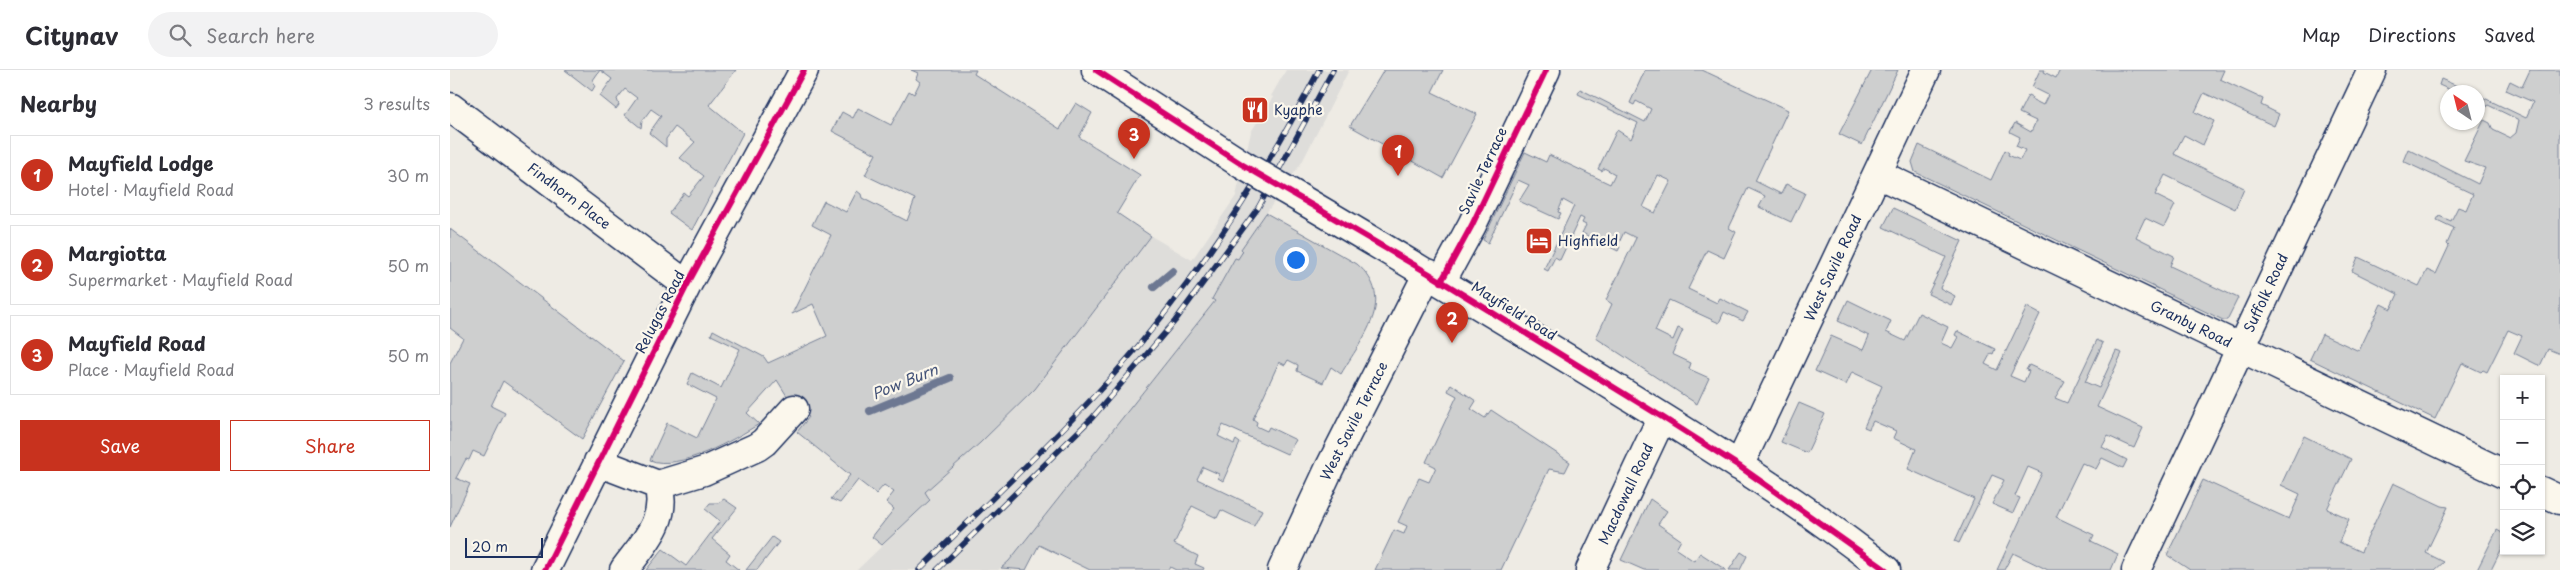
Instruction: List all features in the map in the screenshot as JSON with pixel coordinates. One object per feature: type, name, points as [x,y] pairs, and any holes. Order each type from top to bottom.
[{"type":"street","name":"Relugas Road","points":[[545,570],[687,285],[804,70]]},
{"type":"street","name":"Mayfield Road","points":[[1096,70],[1243,165],[1435,277],[1662,417],[1739,466],[1886,570]]},
{"type":"street","name":"Savile Terrace","points":[[1435,277],[1472,225],[1546,70]]},
{"type":"street","name":"West Savile Road","points":[[1739,466],[1926,70]]},
{"type":"street","name":"Suffolk Road","points":[[2136,570],[2372,70]]},
{"type":"street","name":"Findhorn Place","points":[[450,107],[687,285]]},
{"type":"street","name":"Granby Road","points":[[1878,174],[2500,472]]},
{"type":"street","name":"West Savile Terrace","points":[[1282,570],[1329,469],[1435,277]]},
{"type":"street","points":[[598,462],[658,485],[704,471],[757,447],[764,442],[794,409]]},
{"type":"street","name":"Macdowall Road","points":[[1590,570],[1662,417]]},
{"type":"street","points":[[624,570],[660,517],[662,504],[658,485]]},
{"type":"street","points":[[2545,493],[2560,500]]},
{"type":"shaded area","points":[[565,70],[600,70],[593,80],[595,86],[592,91]]},
{"type":"shaded area","points":[[600,70],[736,70],[709,105],[743,133],[692,230],[669,213],[684,193],[688,196],[704,176],[680,158],[695,142],[675,127],[666,139],[666,147],[649,133],[661,116],[651,109],[642,121],[641,128],[625,115],[637,98],[625,89],[617,99],[619,105],[616,109],[600,96],[612,79]]},
{"type":"shaded area","points":[[911,70],[976,70],[974,74],[1060,129],[1076,103],[1092,113],[1079,137],[1140,175],[1117,213],[1151,236],[1035,389],[980,443],[925,492],[930,500],[882,545],[872,537],[894,509],[886,502],[894,492],[884,485],[876,494],[858,480],[840,503],[831,499],[850,475],[797,432],[809,417],[792,404],[777,380],[747,413],[759,424],[736,438],[690,458],[662,463],[650,460],[667,423],[697,438],[716,399],[687,384],[692,373],[721,388],[740,349],[711,335],[713,330],[764,357],[768,363],[827,336],[813,304],[792,314],[831,235],[812,225],[824,201],[846,212],[857,191],[861,194],[862,198],[907,221],[915,199],[865,175],[876,154],[832,131],[842,112],[853,118],[858,108],[891,125],[909,91],[914,94],[920,82],[916,79],[918,73]]},
{"type":"shaded area","points":[[1286,70],[1349,70],[1302,162],[1241,249],[1243,250],[1238,260],[1235,259],[1212,299],[1215,301],[1009,561],[998,570],[857,570],[930,500],[925,492],[980,443],[1035,389],[1151,236],[1192,260],[1236,196],[1251,132],[1273,97],[1271,96]]},
{"type":"shaded area","points":[[1384,70],[1443,70],[1432,92],[1477,114],[1443,178],[1350,126]]},
{"type":"shaded area","points":[[1645,70],[1702,70],[1788,110],[1755,181],[1781,194],[1786,184],[1805,193],[1791,222],[1759,207],[1765,196],[1748,188],[1729,228],[1736,232],[1724,258],[1707,250],[1688,289],[1717,303],[1720,298],[1748,312],[1743,321],[1724,312],[1719,323],[1669,300],[1655,331],[1673,340],[1678,328],[1683,330],[1672,354],[1691,363],[1689,369],[1709,378],[1697,404],[1596,338],[1612,304],[1606,300],[1636,238],[1624,232],[1618,245],[1620,247],[1618,251],[1582,233],[1586,225],[1582,223],[1584,219],[1580,217],[1560,260],[1555,257],[1548,271],[1544,269],[1574,206],[1563,200],[1558,212],[1561,213],[1558,219],[1519,201],[1529,185],[1518,180],[1488,243],[1483,240],[1525,152],[1546,162],[1549,155],[1610,184],[1615,174],[1604,168],[1602,171],[1598,169],[1617,130],[1631,139],[1638,123],[1578,94],[1580,89],[1645,122],[1651,109],[1636,101],[1634,105],[1630,103]],"holes":[[[1658,175],[1671,181],[1655,213],[1643,207]]]},
{"type":"shaded area","points":[[1872,70],[1898,70],[1862,145],[1839,134]]},
{"type":"shaded area","points":[[2040,70],[2045,70],[2044,72],[2056,78],[2060,70],[2224,70],[2220,79],[2263,99],[2261,105],[2279,114],[2274,126],[2204,93],[2195,112],[2214,121],[2203,145],[2184,135],[2174,154],[2244,188],[2235,209],[2165,175],[2155,195],[2175,205],[2164,227],[2145,218],[2136,237],[2174,256],[2170,266],[2238,298],[2227,320],[2223,320],[1915,172],[1912,162],[1919,145],[1991,180],[2005,150],[2009,153],[2008,155],[2020,160],[2025,150],[2016,146],[2020,137],[2010,132],[2015,123],[2031,132],[2036,121],[2019,113],[2028,95],[2032,97],[2031,99],[2043,105],[2048,95],[2032,87]]},
{"type":"shaded area","points":[[2530,70],[2560,70],[2560,354],[2548,349],[2540,366],[2514,353],[2522,336],[2508,330],[2487,372],[2483,370],[2481,372],[2462,363],[2435,419],[2310,359],[2322,334],[2359,351],[2381,304],[2391,309],[2398,294],[2352,271],[2358,257],[2419,286],[2427,270],[2436,274],[2449,246],[2447,244],[2454,228],[2437,220],[2439,216],[2451,221],[2458,207],[2466,210],[2473,194],[2403,161],[2408,149],[2478,184],[2485,168],[2464,161],[2479,130],[2485,130],[2485,120],[2490,123],[2493,130],[2510,138],[2516,133],[2519,120],[2488,105],[2487,107],[2485,106],[2485,98],[2526,118],[2533,102],[2506,90],[2510,81],[2522,87]]},
{"type":"shaded area","points":[[2441,79],[2455,85],[2440,85]]},
{"type":"shaded area","points":[[1893,208],[1962,241],[1940,288],[1955,296],[1951,305],[1928,294],[1946,257],[1883,227]]},
{"type":"shaded area","points":[[1266,213],[1357,264],[1369,277],[1375,291],[1375,305],[1366,333],[1341,374],[1331,367],[1323,383],[1297,371],[1298,365],[1288,360],[1285,365],[1279,362],[1253,419],[1257,422],[1256,426],[1267,431],[1269,427],[1296,440],[1287,454],[1223,425],[1218,436],[1234,444],[1236,440],[1240,443],[1223,481],[1218,478],[1219,474],[1203,467],[1197,479],[1262,510],[1254,526],[1221,510],[1217,518],[1192,506],[1174,544],[1198,556],[1195,564],[1204,568],[1203,570],[1176,570],[1170,567],[1168,570],[1090,570],[1039,545],[1026,570],[1001,568],[1009,561],[1215,301],[1212,299],[1235,258],[1238,259],[1243,251],[1241,249]]},
{"type":"shaded area","points":[[450,229],[624,361],[582,439],[503,381],[491,406],[505,413],[484,456],[473,451],[469,460],[466,459],[456,478],[470,484],[450,527],[450,363],[463,338],[450,328]]},
{"type":"shaded area","points":[[1848,300],[1891,321],[1886,332],[1905,341],[1919,313],[1948,327],[1941,343],[1952,348],[1958,337],[1955,335],[1957,331],[1995,349],[1985,364],[1997,370],[2027,307],[2040,314],[2010,376],[2024,382],[2029,371],[2026,370],[2029,365],[2065,381],[2055,398],[2067,403],[2097,340],[2103,343],[2085,382],[2099,388],[2116,351],[2122,353],[2097,407],[2143,428],[2134,448],[2108,436],[2102,447],[2127,460],[2123,468],[2102,458],[2096,469],[2082,463],[2056,517],[2094,535],[2091,541],[2118,554],[2111,570],[2048,570],[2013,553],[2004,570],[1997,570],[2042,473],[2028,467],[2015,496],[2020,498],[2013,513],[1992,504],[2004,480],[1992,475],[1959,543],[1955,541],[1974,499],[1908,469],[1916,449],[1893,438],[1896,431],[1873,421],[1869,429],[1864,427],[1882,386],[1852,372],[1846,385],[1815,371],[1831,336],[1863,350],[1869,336],[1838,321]]},
{"type":"shaded area","points":[[1451,384],[1476,401],[1471,409],[1485,418],[1491,410],[1570,462],[1565,472],[1549,469],[1501,570],[1375,570],[1394,530],[1404,534],[1407,526],[1398,522],[1419,478],[1429,482],[1436,467],[1426,462],[1457,396],[1448,391]]},
{"type":"shaded area","points":[[1799,403],[1825,414],[1807,453],[1781,442]]},
{"type":"shaded area","points":[[2304,436],[2351,459],[2327,509],[2349,519],[2339,542],[2361,552],[2393,483],[2448,507],[2426,553],[2444,562],[2435,570],[2190,570],[2167,555],[2203,480],[2289,519],[2300,494],[2281,485]]},
{"type":"shaded area","points":[[724,499],[737,508],[712,539],[730,554],[726,560],[739,570],[646,570],[663,549],[686,566],[720,521],[705,509],[710,503],[718,503]]},
{"type":"shaded area","points":[[1650,499],[1667,511],[1658,524],[1681,540],[1676,549],[1694,561],[1700,553],[1726,570],[1644,570],[1621,560]]},
{"type":"shaded area","points":[[2497,530],[2500,532],[2500,552],[2491,570],[2477,570]]},
{"type":"shaded area","points":[[772,537],[779,542],[757,570],[746,570]]},
{"type":"shaded area","points":[[1741,552],[1747,556],[1740,570],[1729,570]]},
{"type":"waterway","name":"Pow Burn","points":[[1154,287],[1173,271]]},
{"type":"waterway","name":"Pow Burn","points":[[870,411],[950,378]]},
{"type":"railway","points":[[919,570],[1063,429],[1109,380],[1169,308],[1224,231],[1249,192],[1274,152],[1319,70]]},
{"type":"railway","points":[[937,570],[1092,418],[1175,321],[1258,208],[1333,70]]},
{"type":"cycle path","points":[[545,570],[687,285],[804,70]]},
{"type":"cycle path","points":[[1096,70],[1243,165],[1428,273],[1662,417],[1739,466],[1886,570]]},
{"type":"cycle path","points":[[1441,282],[1472,225],[1546,70]]},
{"type":"place","name":"Kyaphe","points":[[1255,110]]},
{"type":"place","name":"Mayfield Road","points":[[1134,159]]},
{"type":"place","name":"Mayfield Lodge","points":[[1398,176]]},
{"type":"place","name":"Highfield","points":[[1539,241]]},
{"type":"place","name":"Margiotta","points":[[1452,343]]}]
